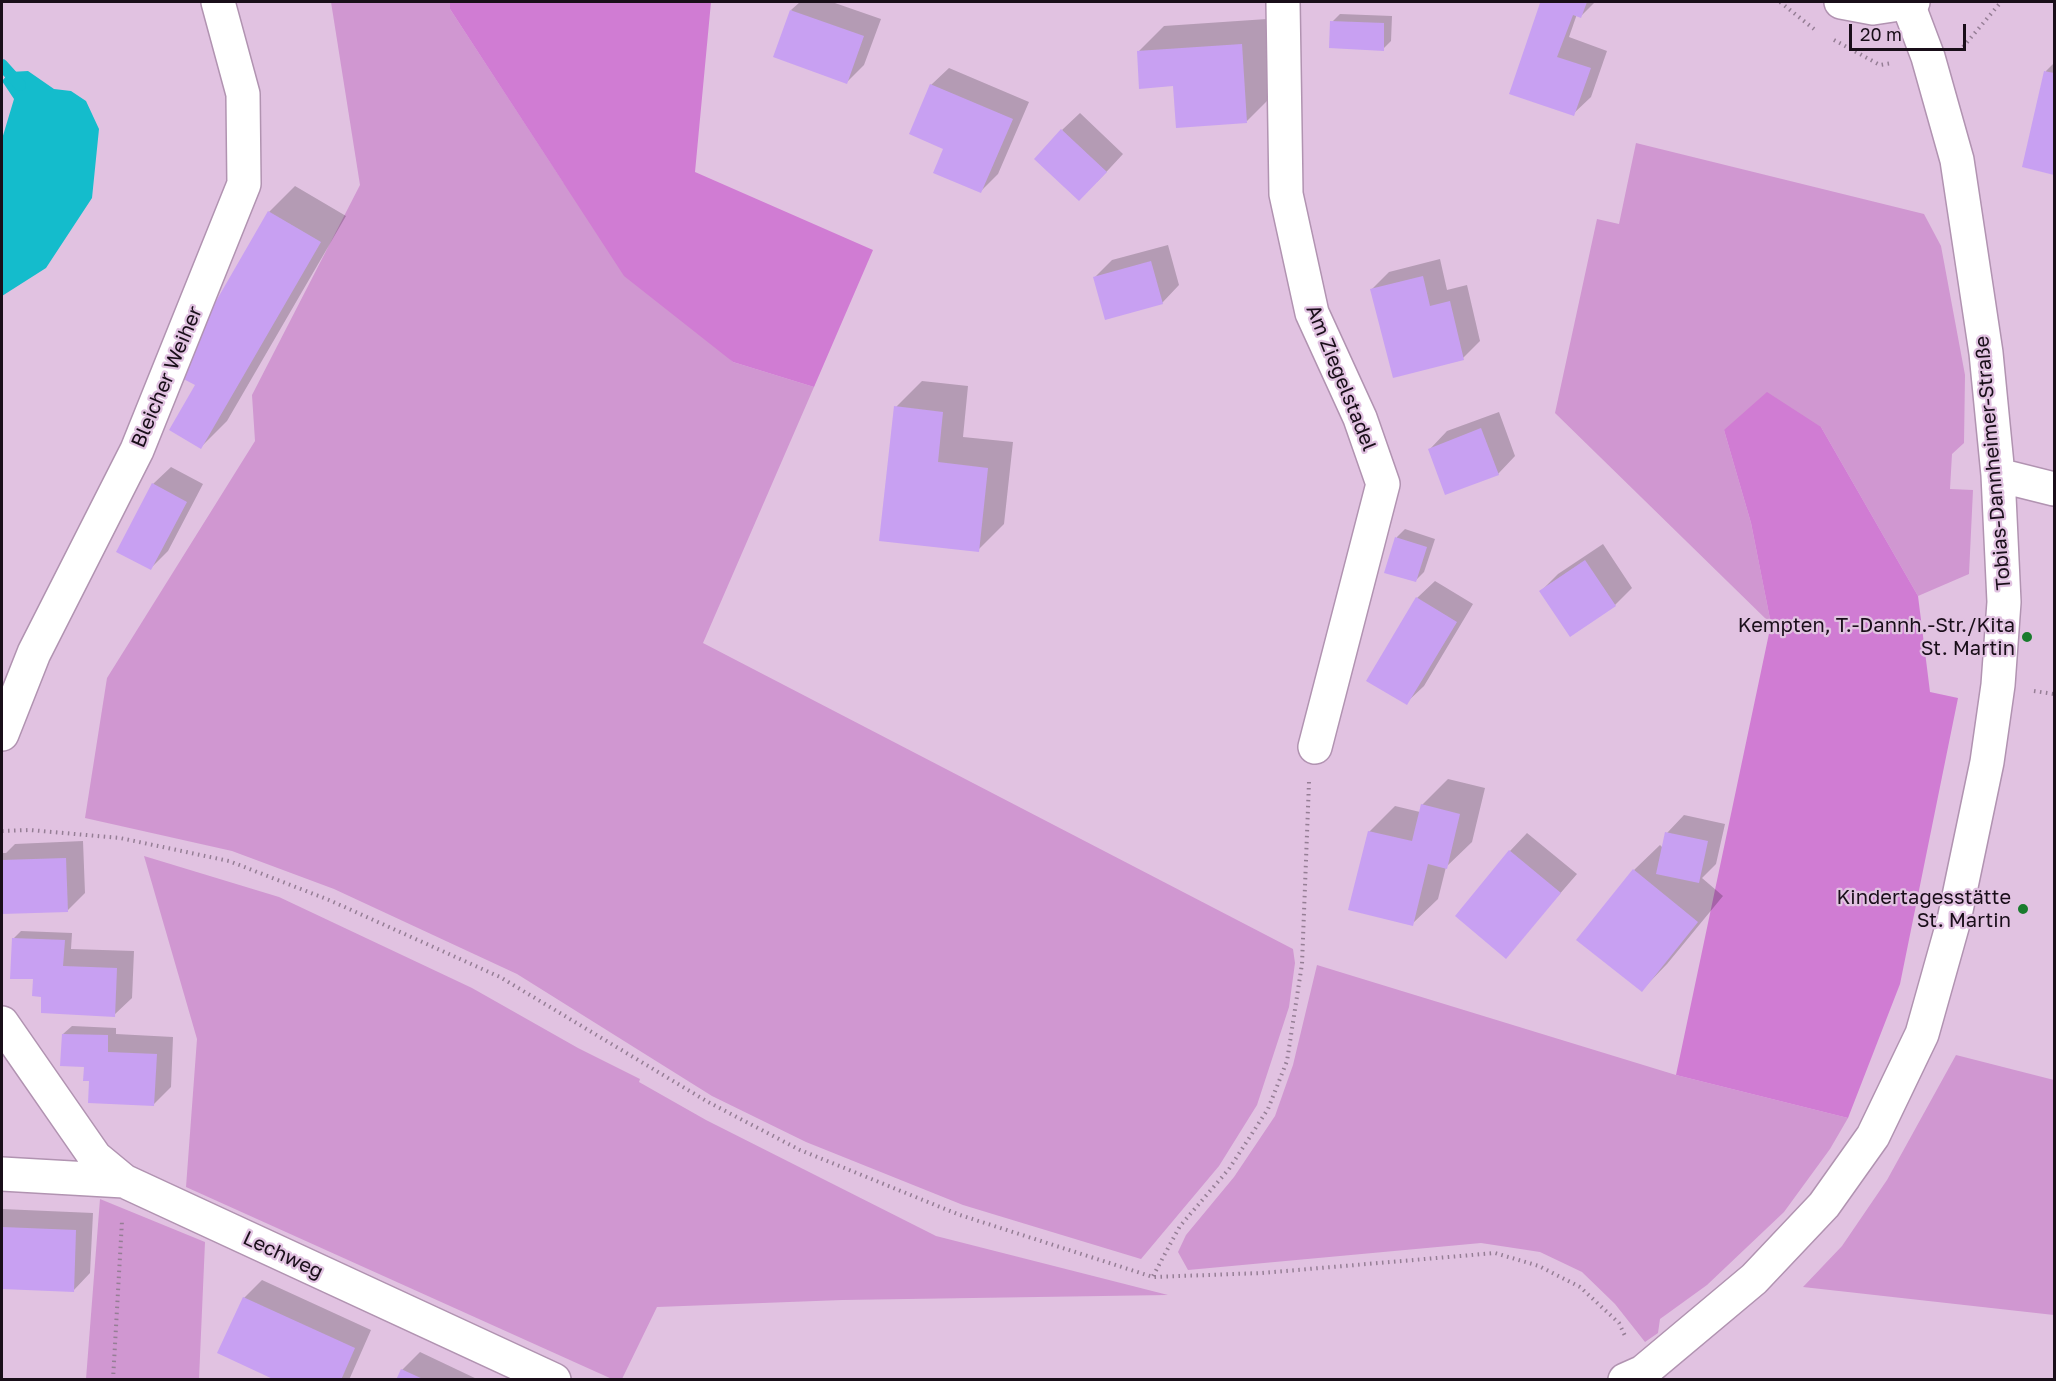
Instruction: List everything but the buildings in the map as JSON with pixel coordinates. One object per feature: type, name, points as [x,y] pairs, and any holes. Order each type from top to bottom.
[{"type":"street","name":"Bleicher Weiher","points":[[2,734],[34,653],[137,450],[244,184],[243,94],[218,2]]},
{"type":"street","name":"Am Ziegelstadel","points":[[1283,2],[1286,194],[1312,313],[1360,418],[1383,484],[1315,747]]},
{"type":"street","points":[[1841,2],[1873,8],[1910,3]]},
{"type":"street","name":"Tobias-Dannheimer-Straße","points":[[1634,1376],[1754,1279],[1824,1204],[1873,1136],[1922,1034],[1954,920],[1987,762],[1998,685],[2004,602],[1998,475],[1986,353],[1957,160],[1910,3]]},
{"type":"street","points":[[1998,475],[2055,489]]},
{"type":"street","points":[[2,1023],[95,1157],[124,1181]]},
{"type":"street","name":"Lechweg","points":[[2,1174],[124,1181],[554,1380]]},
{"type":"path","points":[[1153,1277],[1180,1226],[1229,1169],[1268,1109],[1287,1061],[1302,964],[1309,777],[1315,747]]},
{"type":"path","points":[[2,831],[30,830],[120,838],[240,866],[329,900],[500,977],[708,1102],[800,1150],[960,1215],[1153,1277],[1262,1273],[1495,1253],[1539,1266],[1581,1287],[1619,1323],[1634,1376]]},
{"type":"path","points":[[112,1380],[124,1181]]},
{"type":"shaded area","points":[[331,2],[450,2],[450,9],[563,182],[733,362],[814,387],[703,643],[1293,949],[1295,963],[1289,1007],[1257,1105],[1219,1166],[1141,1259],[963,1205],[806,1142],[712,1096],[517,974],[334,889],[232,851],[85,818],[107,678],[255,441],[252,395],[360,185]]},
{"type":"shaded area","points":[[450,2],[711,2],[695,172],[873,250],[814,387],[733,362],[624,276],[450,9]]},
{"type":"shaded area","points":[[1636,143],[1924,214],[1941,246],[1965,375],[1964,443],[1952,454],[1950,489],[1973,490],[1969,574],[1918,596],[1821,427],[1724,430],[1751,523],[1771,624],[1555,413],[1597,219],[1619,224]]},
{"type":"shaded area","points":[[1767,392],[1821,427],[1918,596],[1930,692],[1958,698],[1900,984],[1848,1118],[1676,1075],[1771,624],[1751,523],[1724,430]]},
{"type":"shaded area","points":[[144,856],[279,897],[472,988],[578,1048],[640,1079],[639,1082],[706,1120],[936,1236],[1168,1295],[842,1300],[657,1307],[622,1379],[612,1379],[186,1187],[197,1039]]},
{"type":"shaded area","points":[[1317,965],[1676,1075],[1848,1118],[1830,1149],[1784,1212],[1707,1285],[1660,1319],[1658,1333],[1645,1342],[1615,1304],[1582,1272],[1540,1252],[1481,1243],[1188,1270],[1178,1252],[1186,1235],[1234,1177],[1275,1116],[1293,1065]]},
{"type":"shaded area","points":[[1956,1055],[2054,1080],[2054,1315],[1803,1287],[1842,1246],[1887,1180]]},
{"type":"shaded area","points":[[100,1199],[205,1242],[199,1379],[86,1379]]},
{"type":"water","points":[[28,71],[54,89],[71,91],[86,101],[99,129],[92,198],[46,268],[2,296],[2,139],[14,99],[2,81],[10,72]]},
{"type":"waterway","points":[[2,65],[20,85]]},
{"type":"place","name":"Kempten, T.-Dannh.-Str./Kita St. Martin","points":[[2027,637]]},
{"type":"place","name":"Kindertagesstätte St. Martin","points":[[2023,909]]}]
